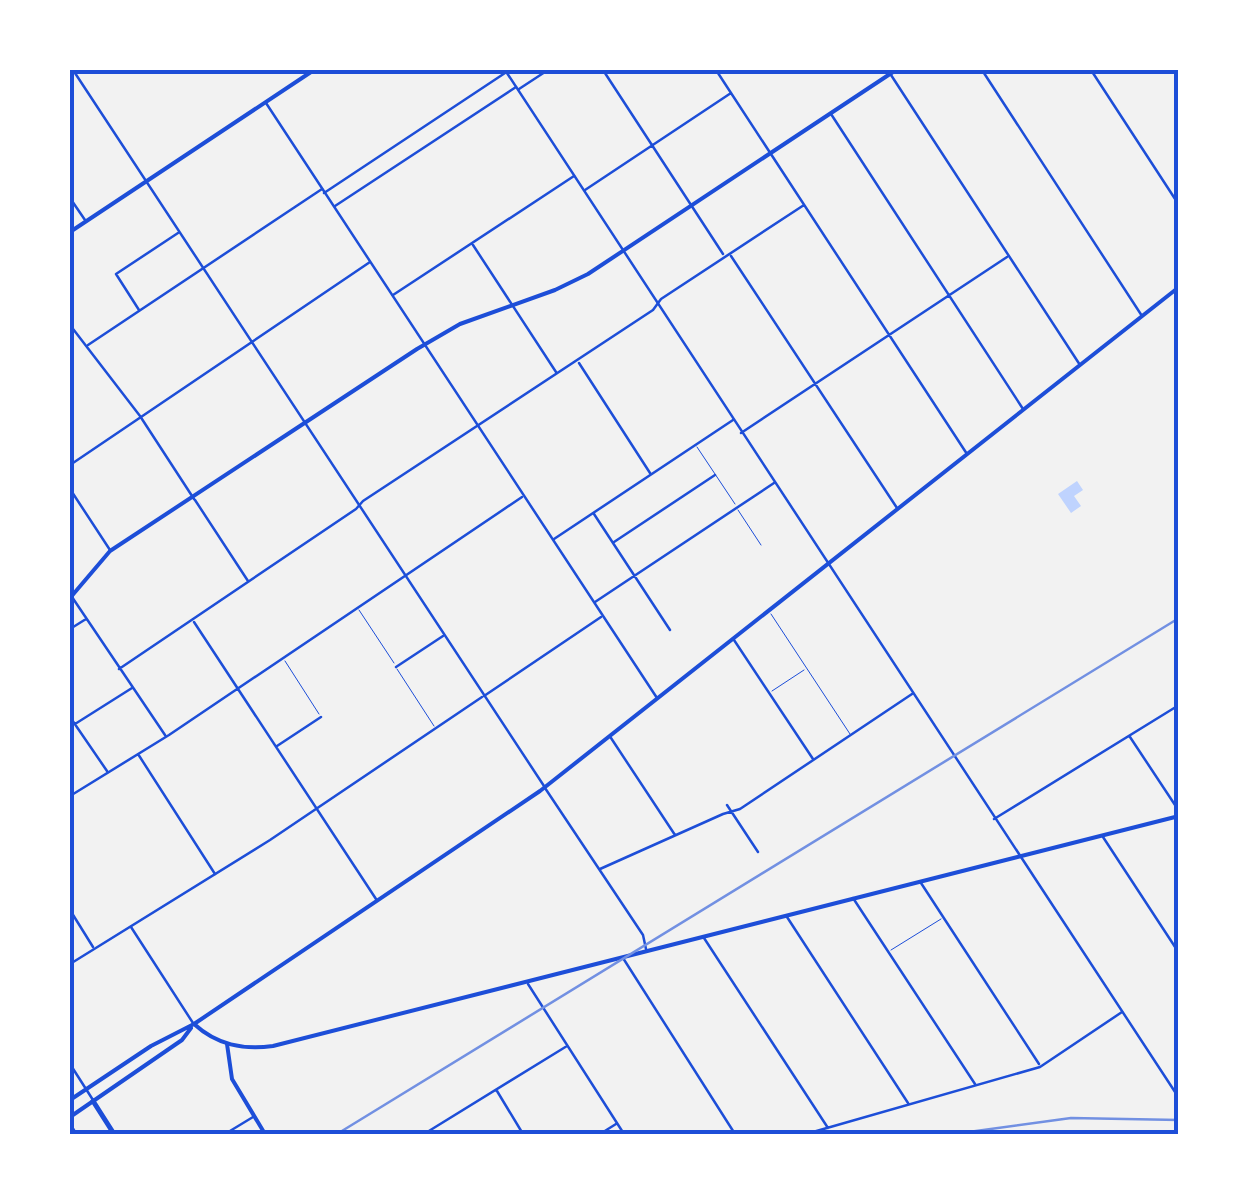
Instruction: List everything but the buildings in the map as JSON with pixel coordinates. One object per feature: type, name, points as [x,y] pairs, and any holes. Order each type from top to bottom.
[{"type":"highway","points":[[93,1102],[114,1134]]},
{"type":"main road","points":[[70,232],[314,70]]},
{"type":"main road","points":[[71,597],[110,551],[424,345],[460,324],[572,283],[893,72]]},
{"type":"main road","points":[[70,1100],[151,1046],[194,1024],[545,788],[1179,287]]},
{"type":"main road","points":[[194,1024],[227,1044],[273,1046],[1179,814]]},
{"type":"main road","points":[[70,1117],[182,1040],[194,1024]]},
{"type":"main road","points":[[227,1044],[232,1078],[264,1134]]},
{"type":"street","points":[[72,70],[600,868],[643,936],[646,951]]},
{"type":"street","points":[[334,207],[548,70]]},
{"type":"street","points":[[603,70],[726,256],[733,258],[898,510]]},
{"type":"street","points":[[716,70],[967,454]]},
{"type":"street","points":[[982,70],[1142,316]]},
{"type":"street","points":[[1091,70],[1179,205]]},
{"type":"street","points":[[87,346],[506,71],[1179,1098]]},
{"type":"street","points":[[893,72],[1080,365]]},
{"type":"street","points":[[584,191],[731,93]]},
{"type":"street","points":[[265,102],[658,699]]},
{"type":"street","points":[[830,113],[1024,410]]},
{"type":"street","points":[[392,296],[574,176]]},
{"type":"street","points":[[70,198],[86,222]]},
{"type":"street","points":[[119,669],[804,205]]},
{"type":"street","points":[[140,311],[116,274],[179,232]]},
{"type":"street","points":[[472,244],[557,374]]},
{"type":"street","points":[[741,433],[1009,256]]},
{"type":"street","points":[[70,465],[370,262]]},
{"type":"street","points":[[70,325],[140,416],[248,582]]},
{"type":"street","points":[[577,360],[651,474]]},
{"type":"street","points":[[552,540],[733,420]]},
{"type":"street","points":[[613,543],[716,475]]},
{"type":"street","points":[[594,603],[774,483]]},
{"type":"street","points":[[70,489],[110,551]]},
{"type":"street","points":[[70,796],[523,496]]},
{"type":"street","points":[[594,513],[670,630]]},
{"type":"street","points":[[71,597],[166,736]]},
{"type":"street","points":[[70,964],[317,809],[602,616]]},
{"type":"street","points":[[70,629],[86,619]]},
{"type":"street","points":[[192,620],[376,900]]},
{"type":"street","points":[[396,667],[443,636]]},
{"type":"street","points":[[734,639],[814,760]]},
{"type":"street","points":[[75,724],[132,688]]},
{"type":"street","points":[[600,868],[732,812],[912,694]]},
{"type":"street","points":[[994,818],[1179,705]]},
{"type":"street","points":[[70,717],[108,772]]},
{"type":"street","points":[[276,747],[321,717]]},
{"type":"street","points":[[610,736],[675,835]]},
{"type":"street","points":[[1129,736],[1179,814]]},
{"type":"street","points":[[138,754],[216,875]]},
{"type":"street","points":[[727,805],[758,852]]},
{"type":"street","points":[[1102,836],[1179,953]]},
{"type":"street","points":[[920,882],[1040,1066]]},
{"type":"street","points":[[853,898],[976,1085]]},
{"type":"street","points":[[70,910],[95,949]]},
{"type":"street","points":[[786,916],[909,1104]]},
{"type":"street","points":[[131,927],[194,1024]]},
{"type":"street","points":[[703,936],[828,1128]]},
{"type":"street","points":[[623,957],[625,966],[735,1134]]},
{"type":"street","points":[[526,982],[624,1134]]},
{"type":"street","points":[[806,1134],[1040,1066],[1122,1012]]},
{"type":"street","points":[[424,1134],[567,1046]]},
{"type":"street","points":[[70,1064],[93,1102]]},
{"type":"street","points":[[496,1090],[523,1134]]},
{"type":"street","points":[[225,1134],[253,1117]]},
{"type":"street","points":[[600,1134],[618,1124]]},
{"type":"lane","points":[[696,445],[761,545]]},
{"type":"lane","points":[[358,608],[436,729]]},
{"type":"lane","points":[[769,612],[851,736]]},
{"type":"lane","points":[[283,658],[321,717]]},
{"type":"lane","points":[[770,693],[806,668]]},
{"type":"lane","points":[[888,952],[944,918]]},
{"type":"water","points":[[1077,481],[1083,490],[1074,496],[1081,506],[1071,513],[1058,494]]},
{"type":"railway","points":[[337,1134],[1179,618]]},
{"type":"railway","points":[[954,1134],[1071,1118],[1179,1120]]}]
